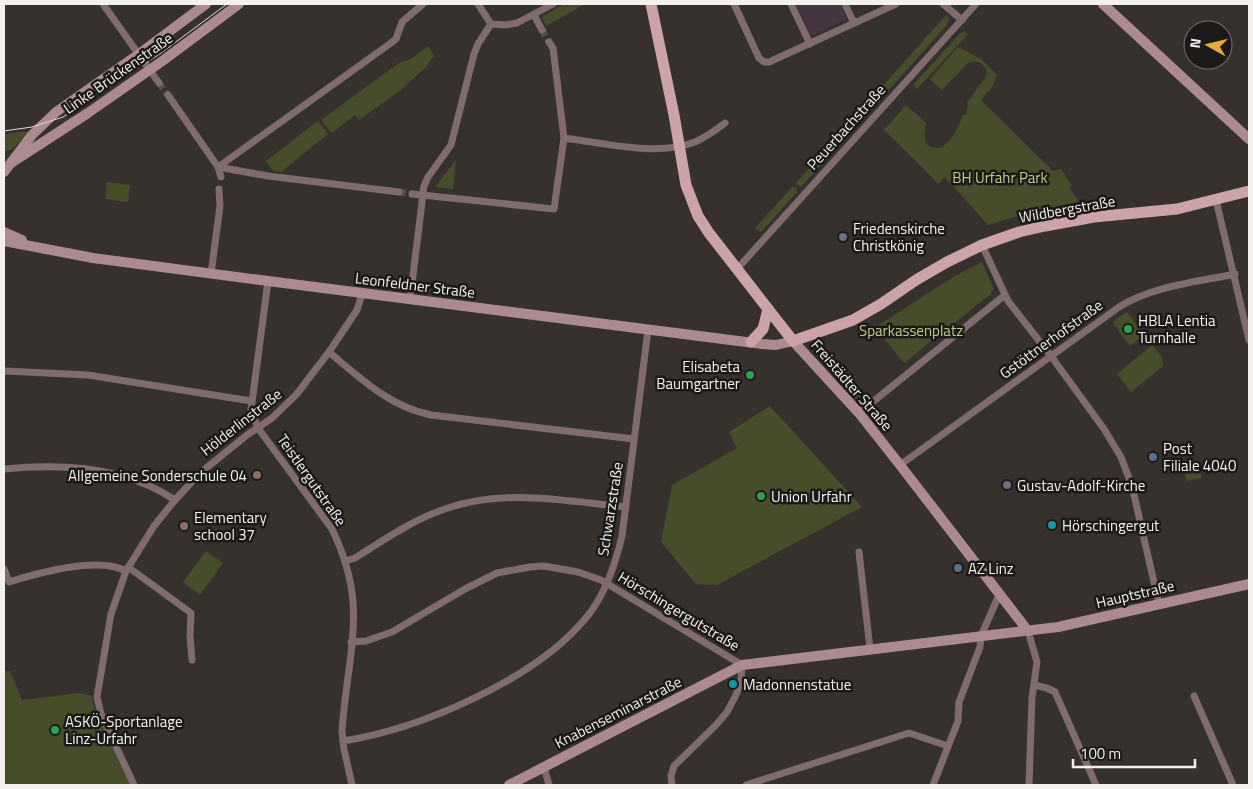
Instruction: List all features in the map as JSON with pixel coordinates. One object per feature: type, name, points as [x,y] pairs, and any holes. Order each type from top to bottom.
[{"type":"main road","name":"Linke Brückenstraße","points":[[4,172],[32,135],[56,112],[206,4]]},
{"type":"main road","name":"Linke Brückenstraße","points":[[11,163],[150,70],[239,4]]},
{"type":"main road","name":"Freistädter Straße","points":[[651,4],[669,88],[683,172],[690,198],[698,216],[709,233],[793,340],[900,465],[1028,631]]},
{"type":"main road","points":[[1102,4],[1249,139]]},
{"type":"main road","name":"Wildbergstraße","points":[[793,340],[838,326],[867,313],[931,271],[982,244],[1045,226],[1094,217],[1178,209],[1249,191]]},
{"type":"main road","name":"Leonfeldner Straße","points":[[4,232],[35,246]]},
{"type":"main road","name":"Leonfeldner Straße","points":[[4,241],[93,258],[648,330],[776,345],[793,340]]},
{"type":"main road","points":[[751,342],[762,329],[768,309]]},
{"type":"main road","name":"Hauptstraße","points":[[1028,631],[1058,627],[1249,584]]},
{"type":"main road","name":"Knabenseminarstraße","points":[[509,785],[742,665],[1028,631]]},
{"type":"street","points":[[103,4],[159,83]]},
{"type":"street","points":[[218,167],[391,43],[396,39],[402,22],[423,4]]},
{"type":"street","points":[[478,4],[491,24]]},
{"type":"street","points":[[491,24],[512,25],[553,4]]},
{"type":"street","points":[[734,4],[759,58],[764,62],[769,62],[810,44],[896,4]]},
{"type":"street","points":[[791,4],[810,44]]},
{"type":"street","points":[[845,4],[854,24]]},
{"type":"street","points":[[943,4],[962,20]]},
{"type":"street","name":"Peuerbachstraße","points":[[737,269],[976,4]]},
{"type":"street","points":[[534,15],[542,30]]},
{"type":"street","points":[[410,300],[423,194],[428,178],[451,145],[474,54],[491,24]]},
{"type":"street","points":[[412,194],[554,209],[564,138],[553,48],[550,42]]},
{"type":"street","points":[[168,95],[218,167],[221,177]]},
{"type":"street","points":[[564,138],[628,146],[667,148],[704,138],[725,123]]},
{"type":"street","points":[[218,167],[268,176],[399,192]]},
{"type":"street","points":[[211,274],[220,206],[219,188]]},
{"type":"street","points":[[1216,200],[1235,274],[1249,340]]},
{"type":"street","points":[[982,244],[1005,295],[1104,429],[1121,457],[1132,486],[1159,604]]},
{"type":"street","name":"Gstöttnerhofstraße","points":[[900,465],[1133,298],[1235,274]]},
{"type":"street","name":"Teistlergutstraße","points":[[268,281],[251,410],[258,428],[324,516],[340,544],[345,561],[353,602],[342,741],[352,785]]},
{"type":"street","name":"Hölderlinstraße","points":[[134,785],[101,714],[97,698],[103,652],[111,614],[127,569],[144,541],[174,500],[216,458],[272,418],[296,396],[329,352],[359,307],[362,294]]},
{"type":"street","points":[[858,414],[1005,295]]},
{"type":"street","name":"Schwarzstraße","points":[[342,741],[374,735],[435,714],[488,691],[523,671],[560,645],[587,618],[608,584],[618,555],[626,507],[648,330]]},
{"type":"street","points":[[329,352],[381,394],[402,406],[421,413],[634,439]]},
{"type":"street","points":[[4,371],[88,375],[251,401]]},
{"type":"street","points":[[4,469],[59,466],[102,471],[136,479],[150,485],[174,500]]},
{"type":"street","points":[[345,561],[355,558],[444,509],[474,502],[507,497],[524,497],[626,507]]},
{"type":"street","points":[[858,552],[870,649]]},
{"type":"street","points":[[4,569],[9,582],[51,570],[68,568],[99,566],[127,569],[191,612],[192,660]]},
{"type":"street","name":"Hörschingergutstraße","points":[[351,642],[366,641],[392,632],[483,579],[509,570],[530,567],[562,568],[595,577],[608,584],[742,665]]},
{"type":"street","points":[[933,785],[958,721],[959,702],[980,647],[981,636],[999,595]]},
{"type":"street","points":[[1028,631],[1037,662],[1030,726],[1029,785]]},
{"type":"street","points":[[672,785],[671,776],[674,766],[727,712],[741,682],[742,665]]},
{"type":"street","points":[[1034,685],[1055,692],[1096,785]]},
{"type":"street","points":[[1194,696],[1233,785]]},
{"type":"street","points":[[746,785],[910,732],[948,746]]},
{"type":"street","points":[[544,767],[550,785]]},
{"type":"shaded area","points":[[796,4],[840,4],[847,19],[811,36]]},
{"type":"green space","points":[[564,4],[585,4],[546,26],[542,17]]},
{"type":"green space","points":[[947,14],[949,19],[947,25],[843,141],[837,137]]},
{"type":"green space","points":[[965,32],[968,34],[917,89],[913,85],[960,33]]},
{"type":"green space","points":[[428,46],[434,56],[428,65],[401,90],[359,120],[355,115],[332,133],[321,120],[399,63],[411,59]]},
{"type":"green space","name":"BH Urfahr Park","points":[[958,47],[981,59],[997,75],[992,87],[981,100],[1053,171],[1061,169],[1072,186],[1069,187],[1079,202],[1034,211],[988,225],[945,177],[938,184],[884,130],[906,105],[926,123],[925,139],[928,145],[939,148],[950,140],[962,116],[966,114],[967,102],[986,75],[983,65],[974,62],[968,63],[942,90],[930,79]]},
{"type":"green space","points":[[318,121],[328,134],[281,172],[273,171],[266,161]]},
{"type":"green space","points":[[31,131],[11,150],[4,151],[4,134]]},
{"type":"green space","points":[[834,140],[839,144],[838,146],[801,187],[796,183]]},
{"type":"green space","points":[[456,160],[453,189],[435,187]]},
{"type":"green space","points":[[107,182],[130,185],[128,202],[105,199]]},
{"type":"green space","points":[[793,186],[797,189],[797,192],[761,232],[755,228]]},
{"type":"green space","name":"Sparkassenplatz","points":[[982,262],[994,290],[991,291],[992,293],[904,363],[875,327],[954,277]]},
{"type":"green space","name":"HBLA Lentia Turnhalle","points":[[1127,312],[1144,335],[1130,346],[1112,322]]},
{"type":"green space","points":[[1152,345],[1162,357],[1163,366],[1131,392],[1117,374]]},
{"type":"green space","points":[[825,350],[867,402],[859,401],[819,356]]},
{"type":"green space","name":"Union Urfahr","points":[[770,406],[862,507],[717,585],[696,584],[661,542],[672,485],[737,448],[729,432]]},
{"type":"green space","points":[[1197,459],[1202,478],[1186,481],[1184,468]]},
{"type":"green space","points":[[206,551],[223,563],[200,595],[183,582]]},
{"type":"green space","name":"ASKÖ-Sportanlage Linz-Urfahr","points":[[10,671],[22,700],[79,693],[92,696],[93,704],[130,785],[4,785],[4,672]]},
{"type":"tunnel","points":[[542,30],[549,42]]},
{"type":"tunnel","points":[[159,83],[168,95]]},
{"type":"tunnel","points":[[399,192],[412,194]]},
{"type":"tram line","points":[[4,131],[32,127],[63,117],[161,53],[227,4]]},
{"type":"place","name":"Friedenskirche Christkönig","points":[[843,237]]},
{"type":"place","name":"HBLA Lentia Turnhalle","points":[[1128,329]]},
{"type":"place","name":"Elisabeta Baumgartner","points":[[750,375]]},
{"type":"place","name":"Post Filiale 4040","points":[[1153,457]]},
{"type":"place","name":"Allgemeine Sonderschule 04","points":[[257,475]]},
{"type":"place","name":"Gustav-Adolf-Kirche","points":[[1007,485]]},
{"type":"place","name":"Union Urfahr","points":[[761,496]]},
{"type":"place","name":"Hörschingergut","points":[[1052,525]]},
{"type":"place","name":"Elementary school 37","points":[[184,526]]},
{"type":"place","name":"AZ Linz","points":[[958,568]]},
{"type":"place","name":"Madonnenstatue","points":[[733,684]]},
{"type":"place","name":"ASKÖ-Sportanlage Linz-Urfahr","points":[[55,730]]}]
